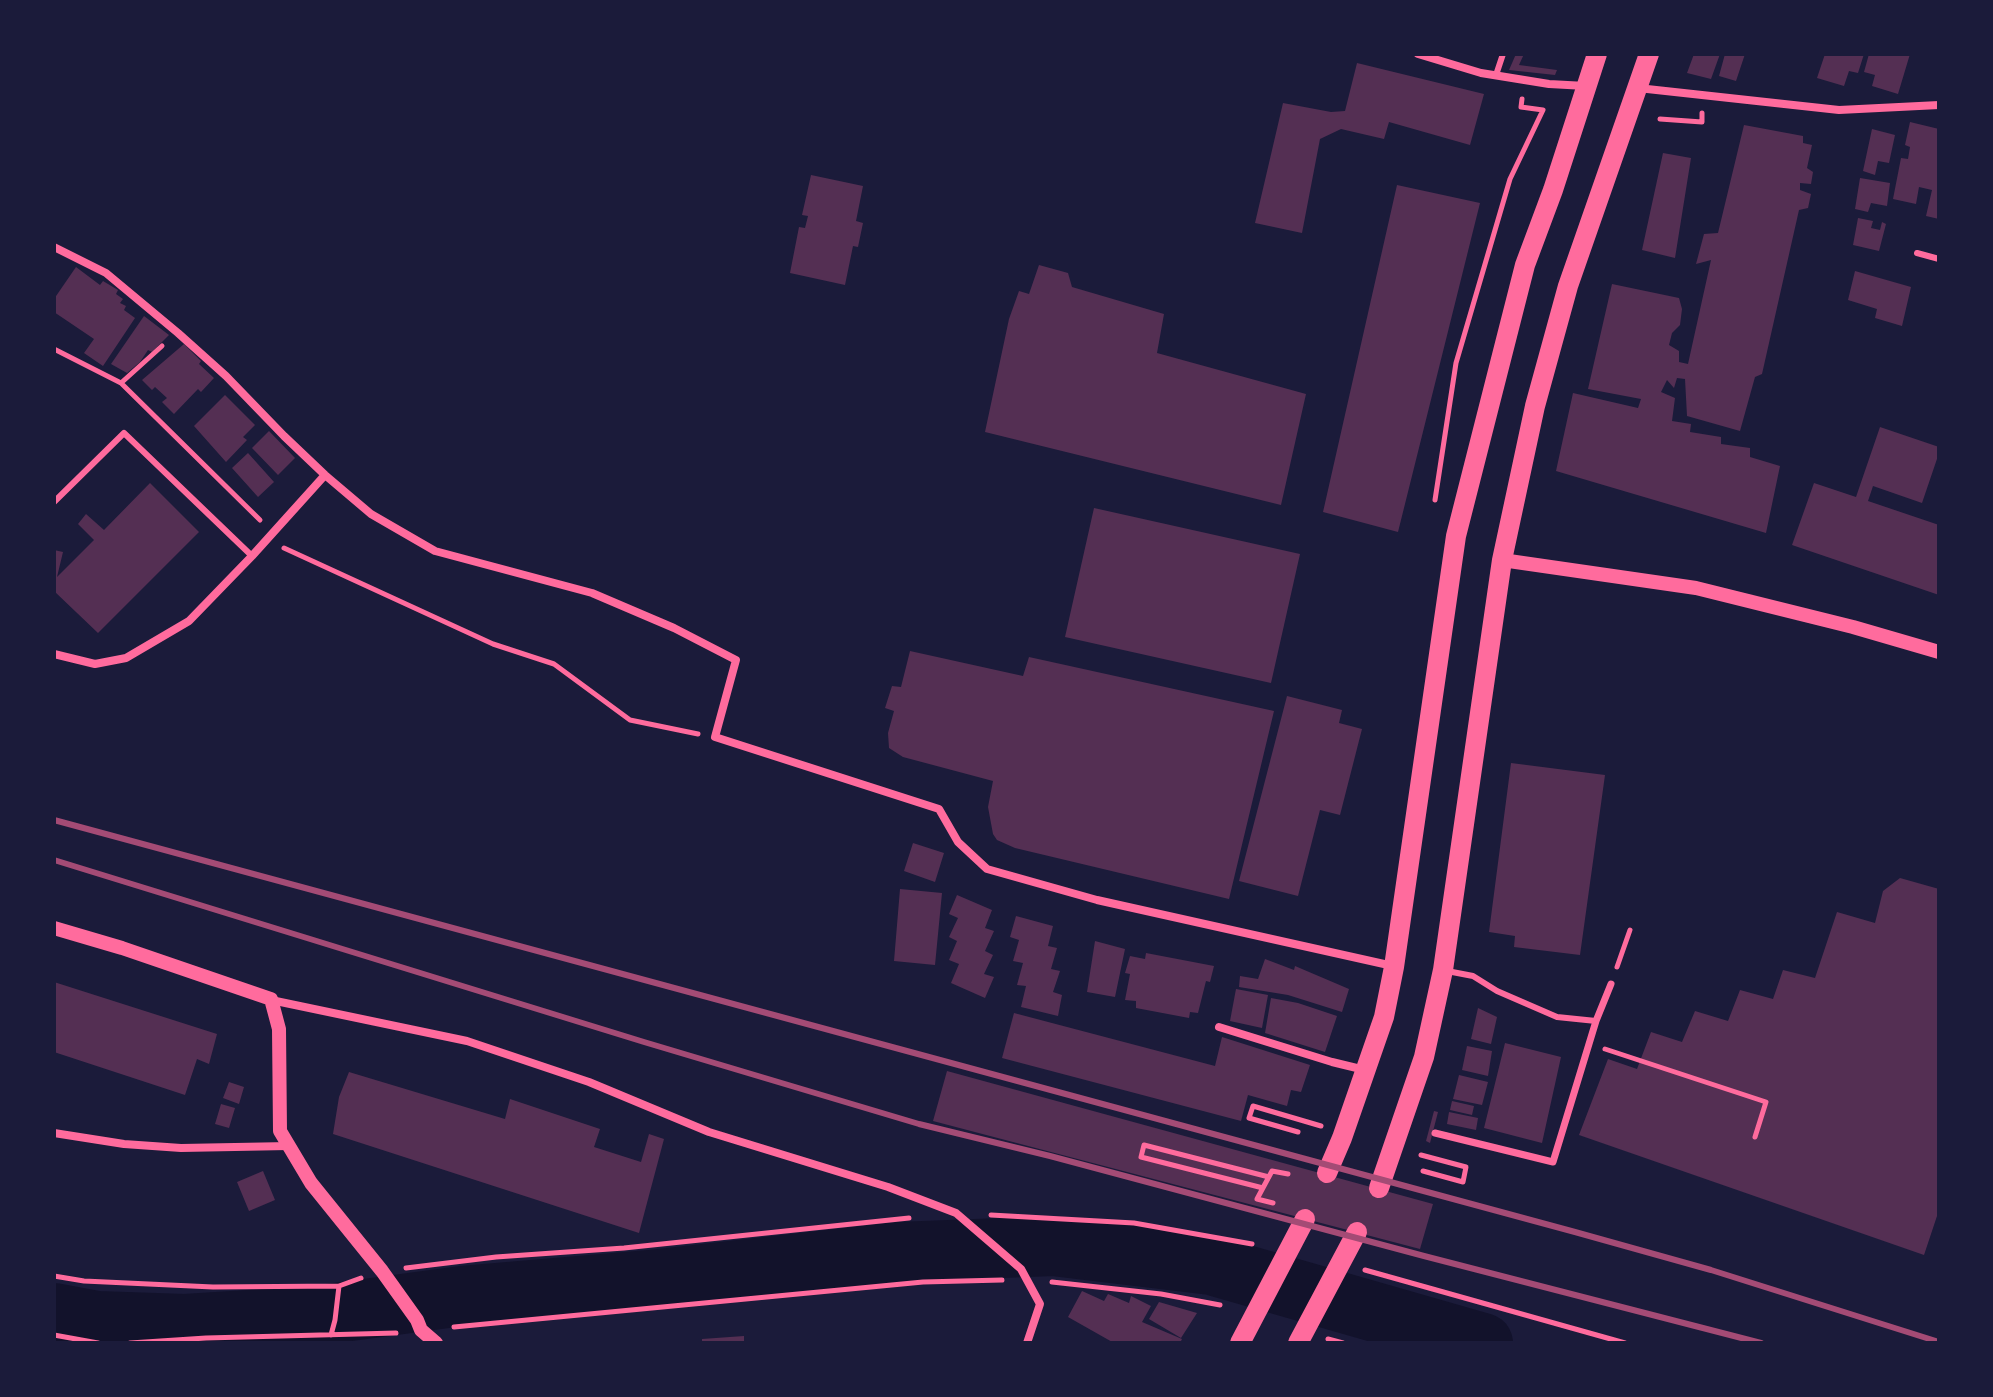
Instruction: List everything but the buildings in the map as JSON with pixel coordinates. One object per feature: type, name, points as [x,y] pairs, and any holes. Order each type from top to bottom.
[{"type":"main road","points":[[1379,1188],[1424,1057],[1443,970],[1502,560],[1535,406],[1568,286],[1649,54]]},
{"type":"main road","points":[[1327,1173],[1384,1017],[1394,967],[1456,536],[1525,265],[1594,66]]},
{"type":"main road","points":[[1240,1343],[1305,1219]]},
{"type":"main road","points":[[1302,1336],[1351,1266],[1357,1232]]},
{"type":"street","points":[[1418,54],[1481,73],[1549,84],[1594,66]]},
{"type":"street","points":[[1638,88],[1839,110],[1939,105]]},
{"type":"street","points":[[54,247],[106,273],[178,333],[226,376],[325,475],[371,514],[435,551],[592,593],[674,628],[736,660],[715,737],[939,809],[958,842],[987,869],[1097,900],[1394,967]]},
{"type":"street","points":[[54,654],[95,664],[126,658],[189,621],[325,475]]},
{"type":"street","points":[[1502,560],[1696,588],[1939,652]]},
{"type":"street","points":[[54,928],[271,999],[467,1041],[589,1082],[709,1132],[888,1187],[956,1213],[1021,1269],[1040,1304],[1027,1343]]},
{"type":"street","points":[[1435,1133],[1553,1162],[1596,1021],[1611,984]]},
{"type":"street","points":[[271,999],[279,1029],[280,1131],[311,1183],[436,1343]]},
{"type":"street","points":[[1219,1027],[1366,1070]]},
{"type":"street","points":[[54,1133],[124,1144],[181,1148],[289,1146]]},
{"type":"lane","points":[[1496,75],[1503,54]]},
{"type":"lane","points":[[1917,253],[1939,259]]},
{"type":"lane","points":[[54,502],[124,433],[252,556]]},
{"type":"lane","points":[[1443,970],[1473,976],[1497,991],[1557,1017],[1596,1021]]},
{"type":"path","points":[[1435,501],[1456,363],[1510,179],[1543,110],[1521,107],[1523,95]]},
{"type":"path","points":[[1660,119],[1702,122],[1702,112]]},
{"type":"path","points":[[121,383],[178,333]]},
{"type":"path","points":[[54,349],[121,383],[273,533],[281,547],[493,644],[554,664],[630,720],[715,737]]},
{"type":"path","points":[[1611,984],[1630,930]]},
{"type":"path","points":[[1589,1044],[1766,1102],[1755,1137]]},
{"type":"path","points":[[1292,1117],[1253,1106],[1249,1118],[1298,1132]]},
{"type":"path","points":[[1263,1188],[1141,1157],[1144,1145],[1269,1177]]},
{"type":"path","points":[[1421,1155],[1466,1167],[1463,1182],[1423,1171]]},
{"type":"path","points":[[1273,1203],[1257,1199],[1272,1171],[1288,1174]]},
{"type":"path","points":[[956,1213],[1134,1223],[1252,1244]]},
{"type":"path","points":[[54,1276],[84,1281],[213,1287],[339,1286],[496,1257],[624,1248],[909,1218]]},
{"type":"path","points":[[1351,1266],[1625,1343]]},
{"type":"path","points":[[130,1343],[393,1333],[419,1325],[504,1324],[923,1282],[1026,1279],[1161,1294],[1220,1305]]},
{"type":"path","points":[[331,1335],[339,1286]]},
{"type":"path","points":[[54,1335],[98,1343]]},
{"type":"path","points":[[1326,1338],[1343,1343]]},
{"type":"waterway","points":[[54,1313],[97,1321],[185,1324],[313,1316],[462,1296],[650,1280],[897,1252],[1053,1246],[1211,1265],[1483,1343]]},
{"type":"railway","points":[[54,820],[1575,1232],[1711,1270],[1939,1342]]},
{"type":"railway","points":[[54,860],[919,1124],[1761,1343]]}]
